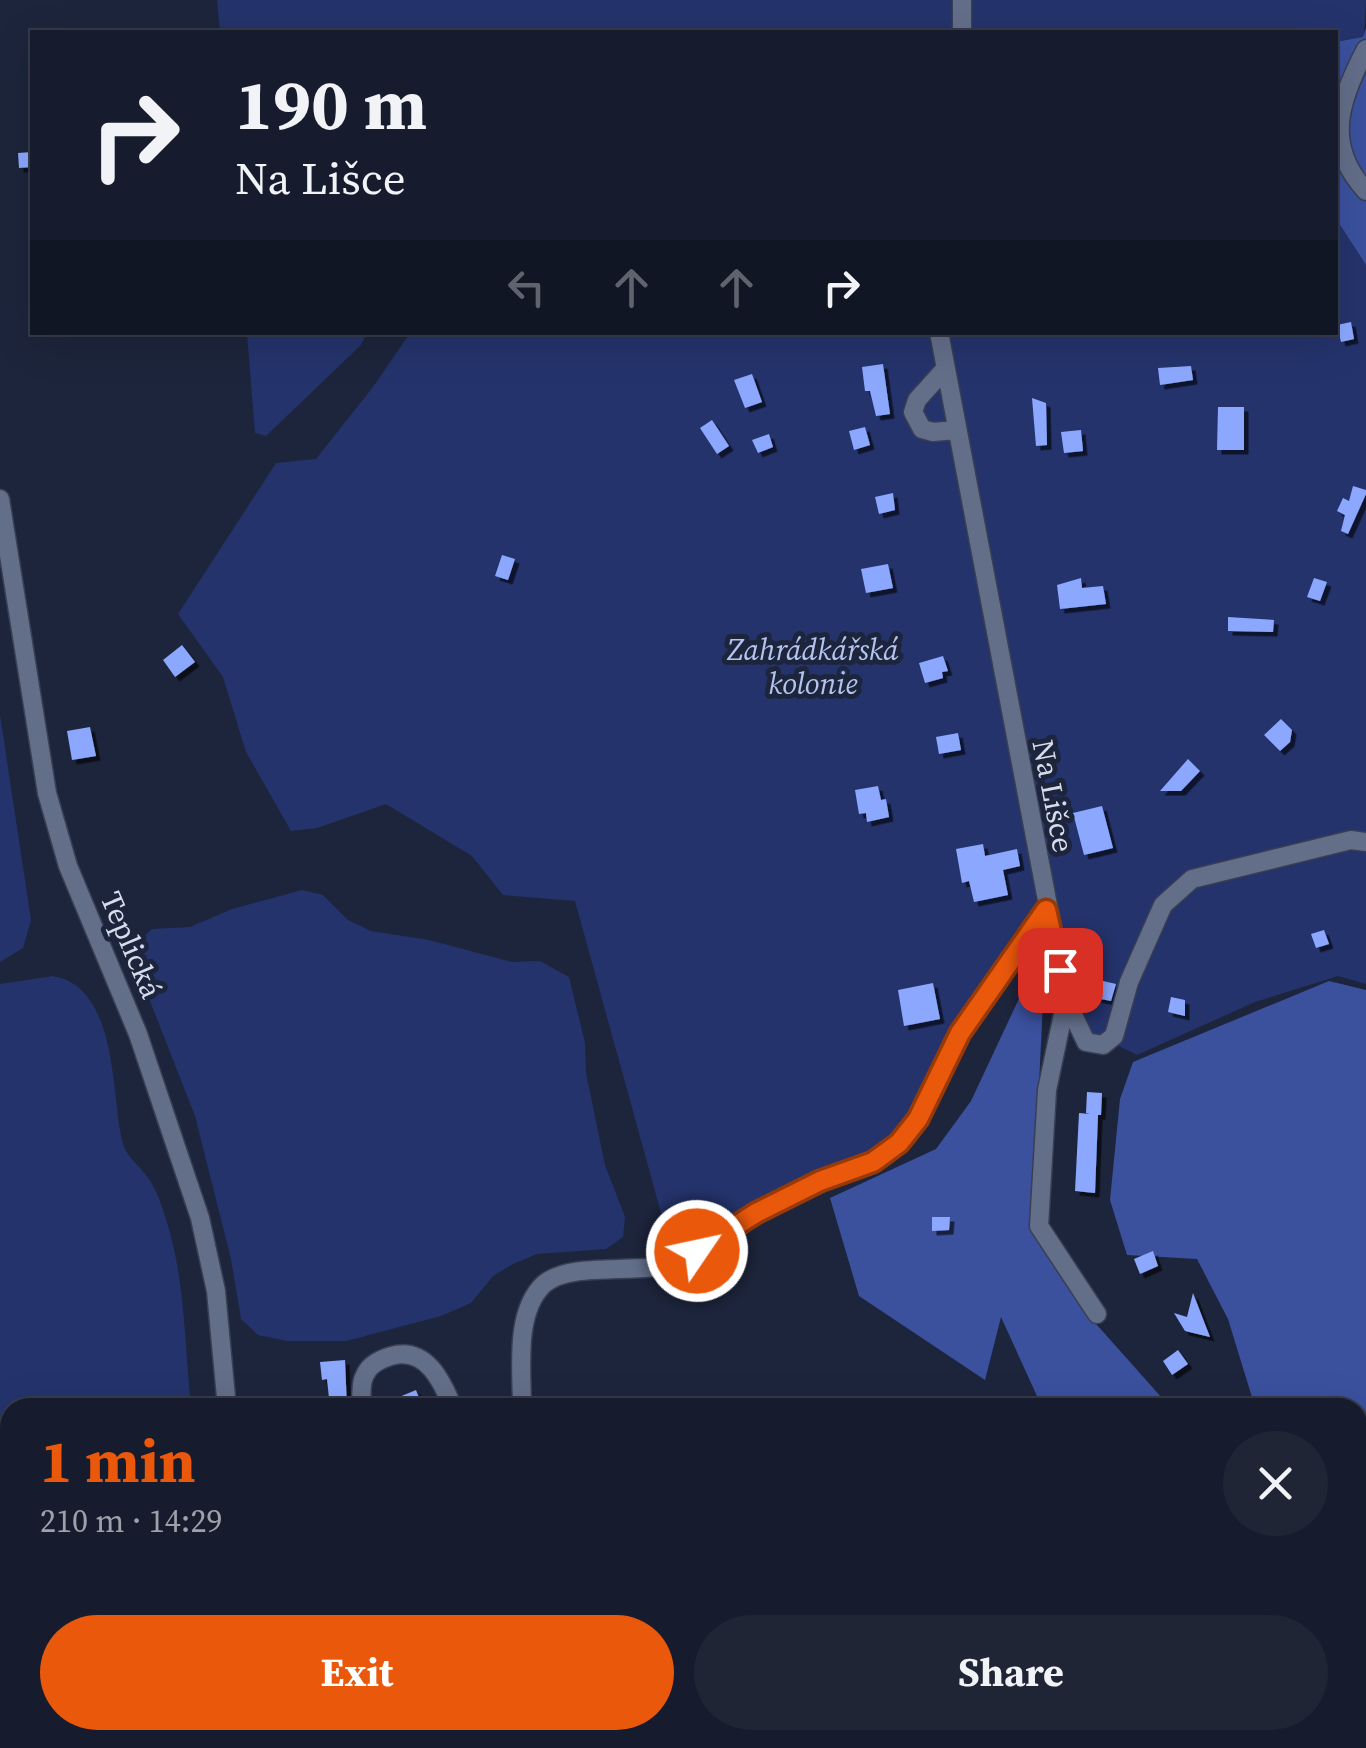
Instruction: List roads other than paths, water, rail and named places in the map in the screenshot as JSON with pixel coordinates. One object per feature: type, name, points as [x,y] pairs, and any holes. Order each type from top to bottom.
[{"type":"street","points":[[962,0],[962,30]]},
{"type":"street","points":[[1366,49],[1353,73],[1341,114],[1339,143],[1344,163],[1366,191]]},
{"type":"street","name":"Na Lišce","points":[[939,335],[1066,1000],[1047,1090],[1039,1226],[1097,1314]]},
{"type":"street","points":[[945,368],[917,400],[913,412],[922,429],[956,430]]},
{"type":"street","name":"Teplická","points":[[0,499],[46,793],[68,866],[138,1034],[200,1218],[216,1291],[226,1398]]},
{"type":"street","points":[[1066,1000],[1086,1042],[1103,1045],[1114,1036],[1128,982],[1163,905],[1192,879],[1351,840],[1366,842]]},
{"type":"street","points":[[522,1398],[523,1333],[529,1310],[541,1286],[554,1277],[614,1268],[656,1268],[678,1262],[756,1213],[820,1181],[873,1162],[899,1143],[918,1119],[960,1033],[1046,910]]},
{"type":"street","points":[[362,1398],[364,1376],[378,1360],[396,1354],[412,1355],[427,1363],[442,1380],[449,1398]]},
{"type":"park label","name":"Zahrádkářská kolonie","points":[[813,667]]}]
